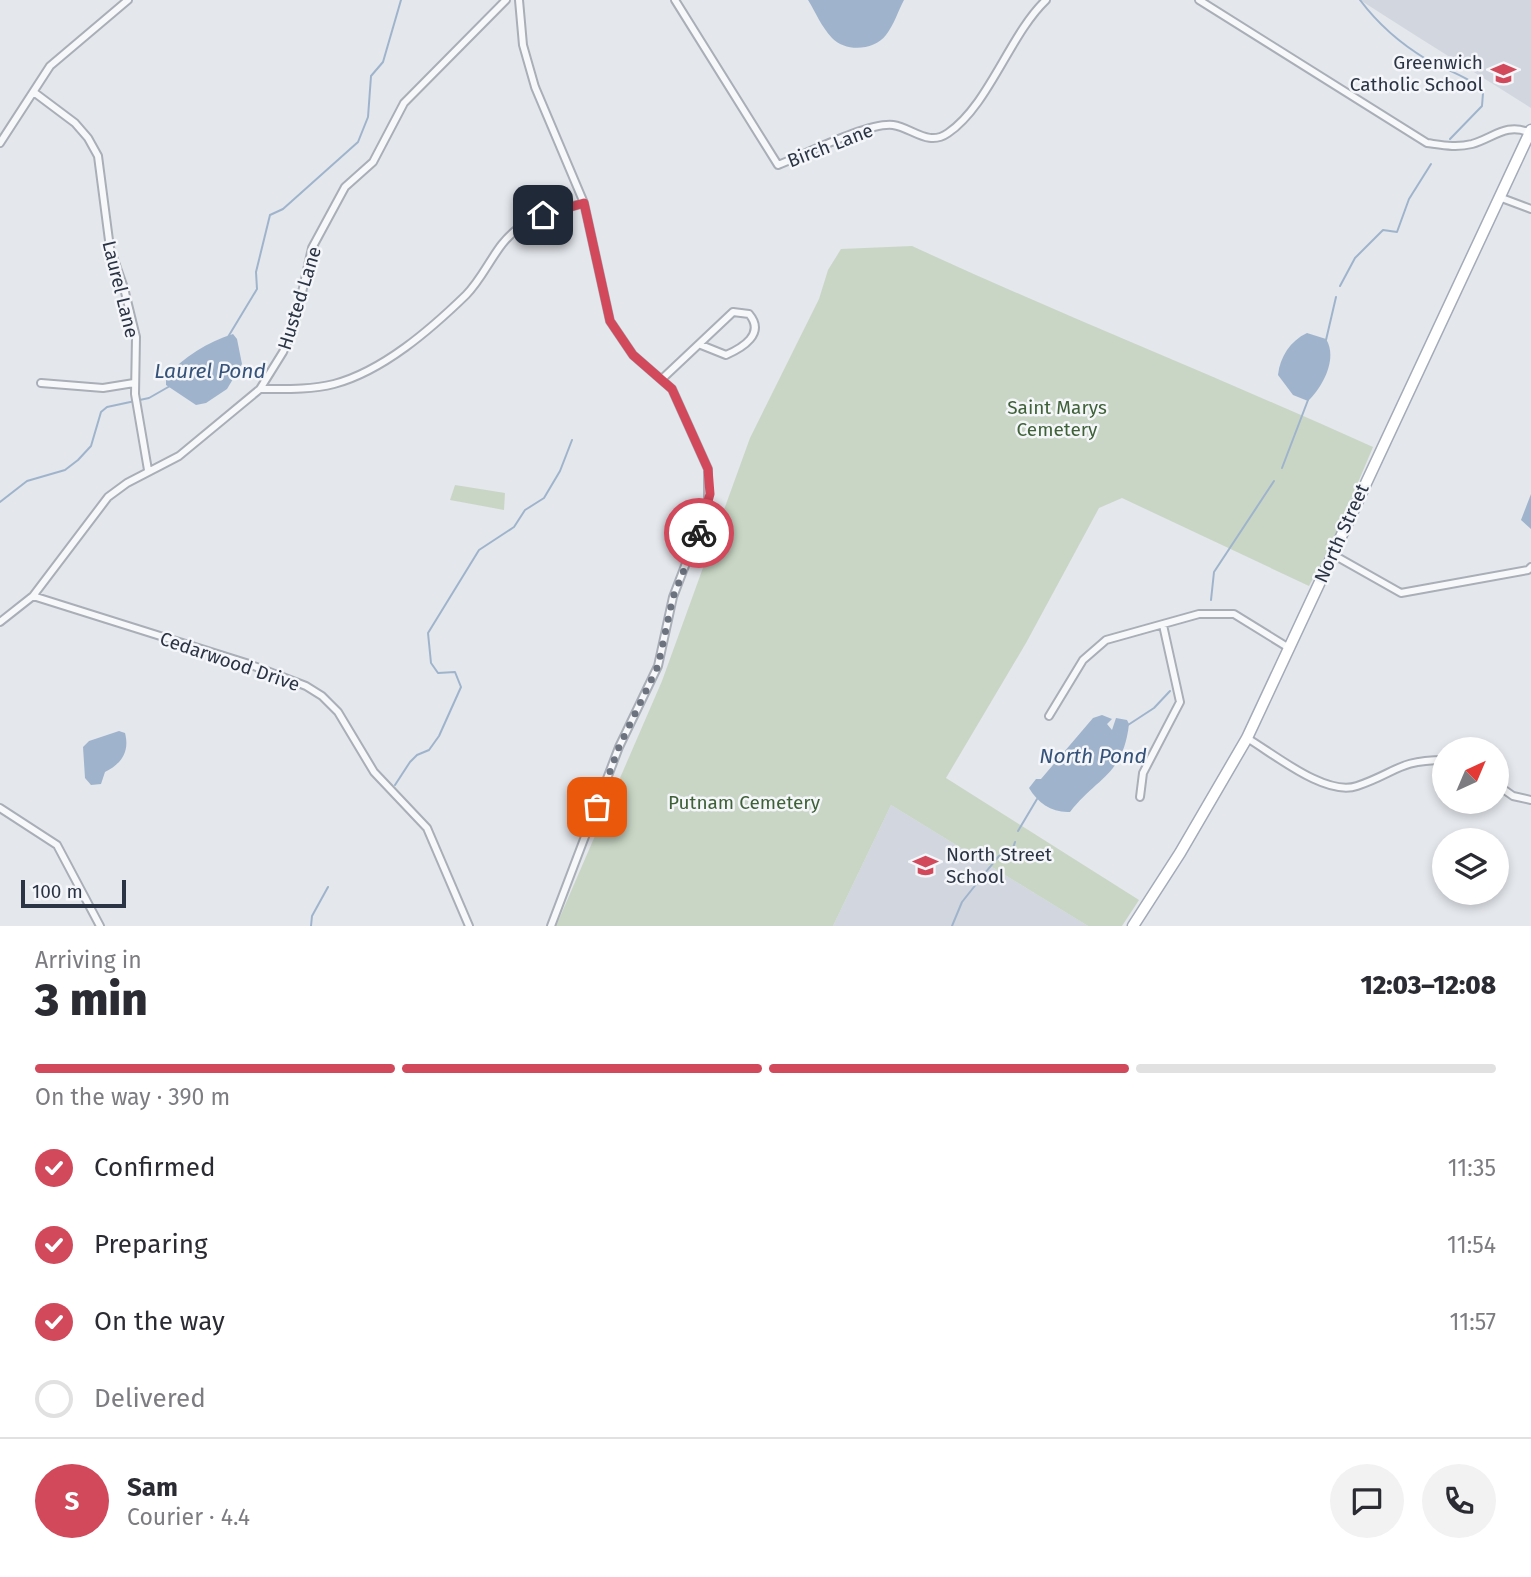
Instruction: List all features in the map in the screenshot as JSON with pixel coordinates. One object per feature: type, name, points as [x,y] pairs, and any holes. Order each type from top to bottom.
[{"type":"main road","name":"North Street","points":[[1133,926],[1180,853],[1247,738],[1530,131]]},
{"type":"street","points":[[0,143],[35,93],[50,66],[128,0]]},
{"type":"street","name":"Husted Lane","points":[[0,622],[33,596],[108,497],[148,470],[179,456],[260,389],[289,340],[312,248],[345,187],[373,162],[404,103],[506,0]]},
{"type":"street","points":[[519,0],[523,45],[532,76],[584,203],[610,321],[633,355],[663,378],[672,389],[708,469],[708,506],[673,597],[658,666],[619,747],[551,926]]},
{"type":"street","name":"Birch Lane","points":[[675,0],[778,165],[876,126],[894,125],[926,138],[940,138],[950,132],[983,92],[1046,0]]},
{"type":"street","points":[[1199,0],[1427,143],[1451,147],[1473,144],[1508,128],[1530,131]]},
{"type":"street","name":"Laurel Lane","points":[[35,93],[75,123],[98,156],[110,248],[124,288],[136,337],[134,383],[148,470]]},
{"type":"street","points":[[1499,197],[1531,209]]},
{"type":"street","points":[[260,389],[305,389],[336,383],[366,372],[405,346],[468,293],[517,229],[543,215],[584,203]]},
{"type":"street","points":[[663,378],[733,312],[749,314],[754,320],[755,330],[751,340],[738,350],[726,355],[701,345]]},
{"type":"street","points":[[41,383],[103,388],[134,383]]},
{"type":"street","points":[[1332,554],[1401,593],[1531,567]]},
{"type":"street","name":"Cedarwood Drive","points":[[33,596],[246,663],[306,686],[322,696],[338,712],[374,772],[423,821],[434,839],[469,926]]},
{"type":"street","points":[[1049,716],[1083,660],[1106,640],[1199,614],[1234,614],[1289,648]]},
{"type":"street","points":[[1140,797],[1143,773],[1180,702],[1163,625]]},
{"type":"street","points":[[1247,738],[1308,775],[1342,789],[1357,786],[1417,760],[1432,760]]},
{"type":"street","points":[[1509,793],[1531,800]]},
{"type":"street","points":[[0,808],[61,849],[87,906],[100,926]]},
{"type":"shaded area","name":"Greenwich Catholic School","points":[[1360,0],[1531,0],[1531,108],[1418,37]]},
{"type":"shaded area","name":"North Street School","points":[[891,805],[1088,926],[833,926]]},
{"type":"green space","points":[[912,246],[1373,447],[1335,537],[1309,586],[1122,498],[1099,508],[1026,643],[946,778],[1139,900],[1122,926],[1088,926],[891,805],[833,926],[556,926],[662,681],[750,438],[819,299],[828,270],[841,249]]},
{"type":"green space","points":[[455,485],[505,493],[504,510],[450,500]]},
{"type":"water","points":[[808,0],[904,0],[886,35],[874,44],[859,48],[844,46],[832,38]]},
{"type":"water","points":[[1307,333],[1326,339],[1330,355],[1327,372],[1308,401],[1293,395],[1278,375],[1287,350]]},
{"type":"water","name":"Laurel Pond","points":[[233,334],[237,339],[242,364],[227,389],[206,403],[196,405],[166,385],[166,377],[188,357],[214,341]]},
{"type":"water","points":[[1531,494],[1531,529],[1521,520]]},
{"type":"water","name":"North Pond","points":[[1102,715],[1112,719],[1107,724],[1112,730],[1116,718],[1127,720],[1129,724],[1126,741],[1115,765],[1070,812],[1057,811],[1046,806],[1029,788],[1036,779],[1041,779],[1093,718]]},
{"type":"water","points":[[119,731],[125,733],[123,757],[105,772],[101,784],[91,785],[85,778],[83,747],[89,741]]},
{"type":"waterway","points":[[228,337],[257,289],[256,272],[270,215],[283,209],[358,142],[368,117],[371,76],[383,62],[401,0]]},
{"type":"waterway","points":[[1360,0],[1390,33],[1408,47],[1464,78],[1483,93],[1482,106],[1450,139]]},
{"type":"waterway","points":[[1340,286],[1355,258],[1383,230],[1397,232],[1409,199],[1431,164]]},
{"type":"waterway","points":[[1326,340],[1336,297]]},
{"type":"waterway","points":[[0,502],[27,481],[65,470],[78,460],[91,446],[101,412],[107,407],[149,398],[170,386]]},
{"type":"waterway","points":[[1282,468],[1308,400]]},
{"type":"waterway","points":[[395,785],[410,762],[417,755],[429,750],[439,736],[461,687],[455,672],[438,673],[431,663],[428,633],[479,550],[514,527],[525,510],[544,498],[560,471],[572,440]]},
{"type":"waterway","points":[[1211,600],[1214,572],[1274,481]]},
{"type":"waterway","points":[[1128,725],[1154,708],[1170,691]]},
{"type":"waterway","points":[[1018,831],[1037,799]]},
{"type":"waterway","points":[[952,926],[962,902],[999,856],[1013,848],[1015,842]]},
{"type":"waterway","points":[[311,926],[312,916],[328,887]]},
{"type":"way so far","points":[[597,807],[619,747],[658,666],[673,597],[699,533]]},
{"type":"place","name":"Greenwich Catholic School","points":[[1503,73]]},
{"type":"place","name":"North Street School","points":[[926,865]]},
{"type":"route","points":[[543,215],[584,203],[610,321],[633,355],[663,378],[672,389],[708,469],[710,494],[699,533]]},
{"type":"park label","name":"Saint Marys Cemetery","points":[[1057,418]]},
{"type":"park label","name":"Putnam Cemetery","points":[[744,802]]}]
